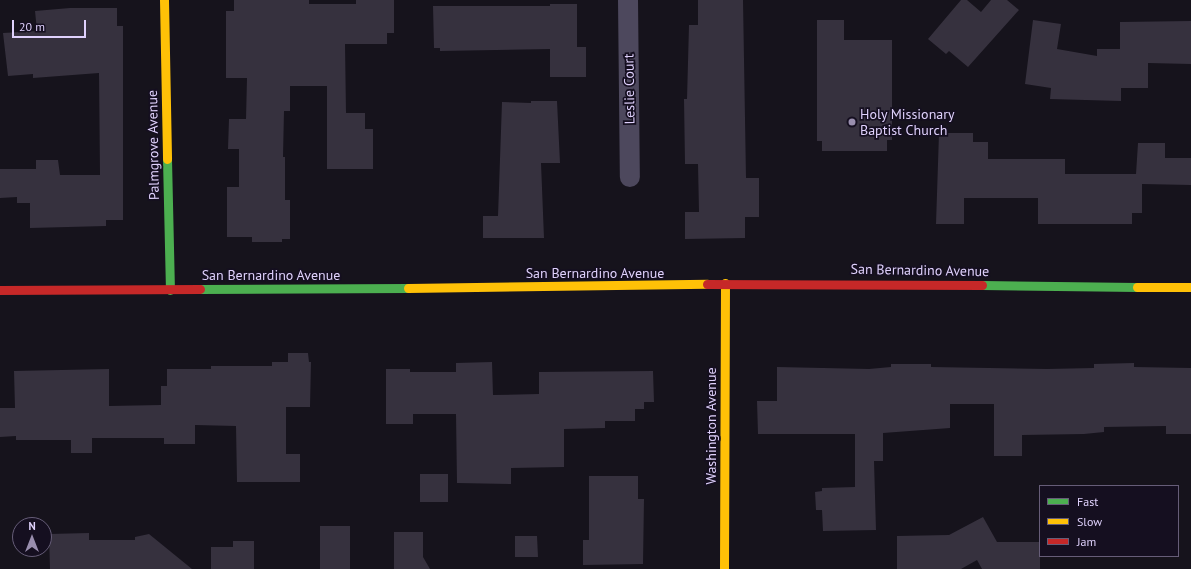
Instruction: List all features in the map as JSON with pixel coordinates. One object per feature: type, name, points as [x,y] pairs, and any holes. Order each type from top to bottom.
[{"type":"main road","name":"Palmgrove Avenue","points":[[164,0],[170,290]]},
{"type":"main road","name":"San Bernardino Avenue","points":[[0,290],[675,286],[725,283],[1191,287]]},
{"type":"main road","name":"Washington Avenue","points":[[724,569],[725,283]]},
{"type":"street","name":"Leslie Court","points":[[628,0],[630,177]]},
{"type":"building","points":[[234,0],[309,0],[309,4],[356,4],[356,0],[394,0],[394,33],[387,33],[387,44],[345,44],[346,113],[365,113],[365,129],[373,129],[373,169],[327,169],[327,86],[290,86],[290,111],[284,111],[283,157],[285,157],[285,200],[290,200],[290,239],[282,239],[282,242],[252,242],[252,237],[227,237],[227,187],[239,187],[239,149],[228,149],[229,119],[246,119],[247,78],[226,78],[226,11],[234,11]]},
{"type":"building","points":[[698,0],[743,0],[746,178],[759,178],[759,217],[745,217],[745,238],[685,239],[685,212],[699,212],[698,164],[685,164],[684,99],[687,99],[689,25],[698,25]]},
{"type":"building","points":[[961,0],[967,0],[981,12],[991,0],[1007,0],[1019,10],[968,67],[949,51],[946,54],[928,39]]},
{"type":"building","points":[[550,4],[577,4],[577,47],[586,47],[586,77],[550,77],[550,49],[440,51],[440,48],[434,48],[433,6],[550,6]]},
{"type":"building","points":[[70,8],[117,8],[117,26],[123,26],[123,220],[106,220],[106,226],[30,228],[30,203],[17,203],[17,197],[0,198],[0,169],[36,169],[36,160],[58,160],[60,175],[100,175],[99,73],[33,78],[33,74],[8,76],[3,33],[37,31],[35,11]]},
{"type":"building","points":[[817,20],[844,20],[844,40],[892,40],[892,140],[887,140],[887,151],[822,151],[822,141],[817,141]]},
{"type":"building","points":[[1033,20],[1061,24],[1057,49],[1097,56],[1097,49],[1120,49],[1120,22],[1191,21],[1191,64],[1148,63],[1148,88],[1121,88],[1121,101],[1050,99],[1051,88],[1025,84]]},
{"type":"building","points":[[531,101],[557,101],[560,163],[541,163],[544,238],[483,238],[483,216],[498,216],[502,102],[531,103]]},
{"type":"building","points":[[939,133],[973,133],[973,142],[988,142],[988,159],[1065,159],[1065,174],[1136,174],[1138,143],[1165,143],[1165,158],[1191,158],[1191,185],[1142,184],[1142,213],[1132,213],[1132,224],[1038,224],[1038,198],[964,198],[964,224],[936,224]]},
{"type":"building","points":[[288,353],[308,353],[309,362],[311,362],[310,407],[286,407],[286,454],[300,454],[300,482],[237,482],[236,426],[195,425],[195,444],[164,444],[164,438],[92,438],[92,453],[71,453],[71,440],[16,440],[16,436],[0,437],[0,408],[15,408],[14,371],[109,369],[109,406],[161,405],[161,386],[167,386],[167,369],[211,369],[211,366],[272,366],[272,362],[288,362]]},
{"type":"building","points":[[492,362],[493,395],[539,394],[539,372],[653,371],[654,402],[644,402],[644,409],[635,409],[635,421],[605,421],[605,428],[564,429],[564,467],[511,468],[511,484],[457,483],[456,414],[413,414],[413,424],[386,424],[386,369],[410,369],[410,372],[456,372],[456,363]]},
{"type":"building","points":[[1134,363],[1134,367],[1191,368],[1191,434],[1166,434],[1166,426],[1104,427],[1104,432],[1084,434],[1022,435],[1022,456],[994,456],[994,404],[950,404],[950,428],[883,433],[883,461],[874,461],[876,530],[823,531],[822,510],[816,510],[815,492],[822,491],[822,488],[855,487],[855,434],[758,434],[757,401],[777,401],[777,367],[869,369],[891,367],[891,364],[931,364],[931,367],[1047,369],[1094,368],[1094,364]]},
{"type":"building","points":[[420,474],[448,474],[448,502],[420,502]]},
{"type":"building","points":[[589,476],[638,476],[638,499],[644,499],[643,564],[583,565],[583,540],[589,540]]},
{"type":"building","points":[[983,517],[997,542],[1039,542],[1040,569],[982,569],[977,560],[961,569],[897,569],[897,536],[949,535]]},
{"type":"building","points":[[320,526],[350,526],[350,569],[320,569]]},
{"type":"building","points":[[394,532],[423,532],[423,557],[430,569],[394,569]]},
{"type":"building","points":[[89,533],[89,540],[135,540],[135,537],[149,534],[192,569],[50,569],[50,557],[52,557],[52,534]]},
{"type":"building","points":[[515,536],[537,536],[538,557],[515,557]]},
{"type":"building","points":[[233,541],[254,541],[254,569],[211,569],[211,547],[233,547]]},
{"type":"traffic: fast","points":[[167,159],[170,290]]},
{"type":"traffic: fast","points":[[982,285],[1137,287]]},
{"type":"traffic: fast","points":[[200,289],[408,288]]},
{"type":"traffic: slow","points":[[164,0],[167,159]]},
{"type":"traffic: slow","points":[[724,569],[725,283]]},
{"type":"traffic: slow","points":[[408,288],[707,284]]},
{"type":"traffic: slow","points":[[1137,287],[1191,287]]},
{"type":"traffic: jam","points":[[707,284],[982,285]]},
{"type":"traffic: jam","points":[[0,290],[200,289]]},
{"type":"place","name":"Holy Missionary Baptist Church","points":[[852,122]]}]
